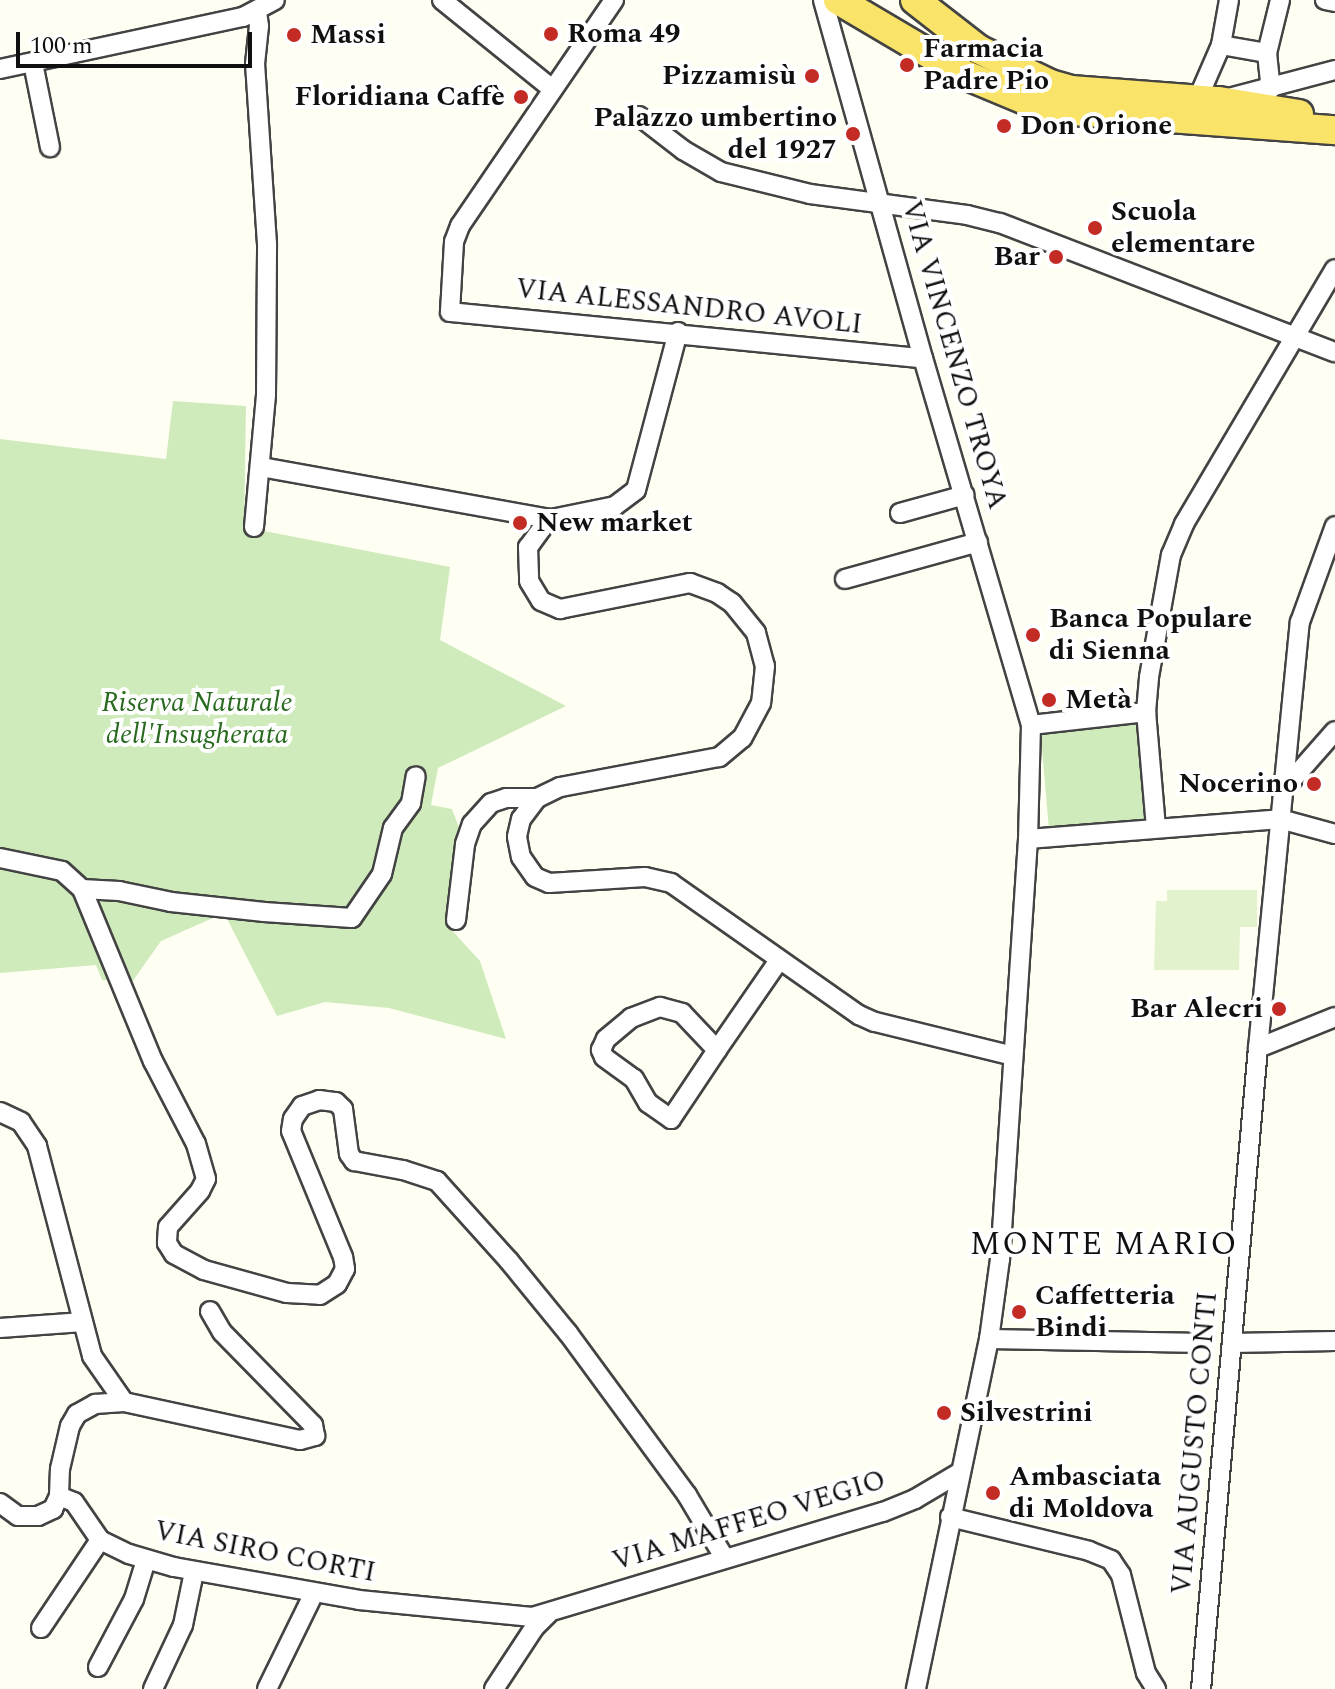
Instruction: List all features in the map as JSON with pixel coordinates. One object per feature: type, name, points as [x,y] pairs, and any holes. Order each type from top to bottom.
[{"type":"main road","points":[[838,0],[963,74],[1047,109],[1335,130]]},
{"type":"main road","points":[[915,0],[978,49],[1050,84],[1071,90],[1208,100],[1335,122]]},
{"type":"street","points":[[0,69],[234,20],[275,0]]},
{"type":"street","points":[[442,0],[551,88],[614,0]]},
{"type":"street","name":"VIA VINCENZO TROYA","points":[[823,0],[923,358],[1031,725],[1028,839],[989,1339],[916,1689]]},
{"type":"street","points":[[1229,0],[1208,100],[1271,89],[1335,70]]},
{"type":"street","points":[[1271,89],[1267,53],[1280,0]]},
{"type":"street","points":[[1326,0],[1335,2]]},
{"type":"street","points":[[254,527],[266,395],[267,220],[256,78],[257,11]]},
{"type":"street","points":[[1221,45],[1267,53]]},
{"type":"street","points":[[33,63],[50,147]]},
{"type":"street","name":"VIA ALESSANDRO AVOLI","points":[[551,88],[458,232],[450,312],[923,358]]},
{"type":"street","points":[[639,116],[683,150],[721,172],[810,194],[1000,223],[1335,352]]},
{"type":"street","points":[[1156,828],[1146,712],[1161,603],[1174,548],[1335,269]]},
{"type":"street","points":[[261,467],[551,519],[615,506],[636,490],[678,332]]},
{"type":"street","points":[[900,513],[965,495]]},
{"type":"street","points":[[551,519],[532,538],[526,558],[529,581],[541,601],[553,608],[576,608],[674,585],[701,586],[725,598],[751,624],[760,646],[765,678],[756,717],[742,738],[719,757],[560,787],[537,798],[524,810],[517,837],[521,857],[535,877],[562,883],[645,877],[665,880],[701,902],[779,960],[875,1022],[1013,1056]]},
{"type":"street","name":"VIA AUGUSTO CONTI","points":[[1201,1689],[1258,1048],[1301,615],[1335,526]]},
{"type":"street","points":[[845,579],[978,542]]},
{"type":"street","points":[[1031,725],[1146,712]]},
{"type":"street","points":[[1284,789],[1335,731]]},
{"type":"street","points":[[82,889],[119,891],[171,902],[233,909],[352,918],[382,874],[393,828],[411,803],[416,776]]},
{"type":"street","points":[[456,920],[465,844],[472,824],[491,803],[506,798],[537,798]]},
{"type":"street","points":[[1028,839],[1280,819],[1335,834]]},
{"type":"street","points":[[0,858],[62,871],[82,889],[153,1061],[206,1169],[200,1191],[175,1217],[167,1232],[168,1246],[181,1260],[298,1295],[320,1295],[337,1284],[345,1269],[343,1257],[291,1131],[298,1112],[310,1102],[329,1100],[342,1106],[349,1154],[354,1161],[415,1173],[437,1181],[447,1190],[568,1333],[687,1495],[724,1557]]},
{"type":"street","points":[[717,1050],[682,1013],[660,1007],[631,1018],[606,1039],[601,1050],[604,1057],[634,1079],[648,1103],[671,1119],[779,960]]},
{"type":"street","points":[[1258,1048],[1335,1017]]},
{"type":"street","points":[[0,1112],[21,1122],[42,1156],[97,1367],[124,1402]]},
{"type":"street","points":[[0,1503],[18,1516],[38,1516],[53,1509],[59,1496],[64,1443],[73,1420],[87,1406],[124,1402],[291,1438],[316,1435],[313,1425],[222,1332],[210,1311]]},
{"type":"street","points":[[0,1328],[83,1322]]},
{"type":"street","points":[[989,1339],[1190,1343]]},
{"type":"street","points":[[1232,1343],[1335,1341]]},
{"type":"street","name":"VIA MAFFEO VEGIO","points":[[550,1612],[724,1557],[895,1508],[959,1473]]},
{"type":"street","points":[[41,1628],[100,1540],[74,1502],[59,1496]]},
{"type":"street","points":[[950,1517],[1078,1548],[1111,1560],[1121,1575],[1146,1673],[1156,1689]]},
{"type":"street","name":"VIA SIRO CORTI","points":[[100,1540],[146,1560],[194,1572],[314,1593],[486,1615],[532,1617],[550,1612]]},
{"type":"street","points":[[98,1667],[134,1599],[146,1560]]},
{"type":"street","points":[[153,1689],[183,1625],[194,1572]]},
{"type":"street","points":[[267,1689],[314,1593]]},
{"type":"street","points":[[494,1689],[534,1628],[550,1612]]},
{"type":"green space","name":"Riserva Naturale dell'Insugherata","points":[[173,401],[246,406],[244,527],[450,567],[440,640],[566,706],[438,768],[431,805],[452,809],[460,830],[448,926],[480,961],[506,1039],[389,1008],[325,1002],[277,1016],[224,913],[161,941],[132,982],[102,980],[96,965],[0,973],[0,439],[166,459]]},
{"type":"green space","points":[[1142,722],[1151,822],[1049,831],[1040,731]]},
{"type":"green space","points":[[1167,890],[1257,890],[1257,927],[1240,927],[1239,970],[1154,970],[1156,901],[1167,901]]},
{"type":"place","name":"Roma 49","points":[[551,34]]},
{"type":"place","name":"Massi","points":[[294,35]]},
{"type":"place","name":"Farmacia Padre Pio","points":[[907,65]]},
{"type":"place","name":"Pizzamisù","points":[[812,76]]},
{"type":"place","name":"Floridiana Caffè","points":[[521,97]]},
{"type":"place","name":"Don Orione","points":[[1004,126]]},
{"type":"place","name":"Palazzo umbertino del 1927","points":[[853,134]]},
{"type":"place","name":"Scuola elementare","points":[[1095,228]]},
{"type":"place","name":"Bar","points":[[1056,257]]},
{"type":"place","name":"New market","points":[[520,523]]},
{"type":"place","name":"Banca Populare di Sienna","points":[[1033,635]]},
{"type":"place","name":"Metà","points":[[1049,700]]},
{"type":"place","name":"Nocerino","points":[[1314,784]]},
{"type":"place","name":"Bar Alecri","points":[[1279,1009]]},
{"type":"place","name":"Caffetteria Bindi","points":[[1019,1312]]},
{"type":"place","name":"Silvestrini","points":[[944,1413]]},
{"type":"place","name":"Ambasciata di Moldova","points":[[993,1493]]},
{"type":"district","name":"MONTE MARIO","points":[[1104,1245]]}]
